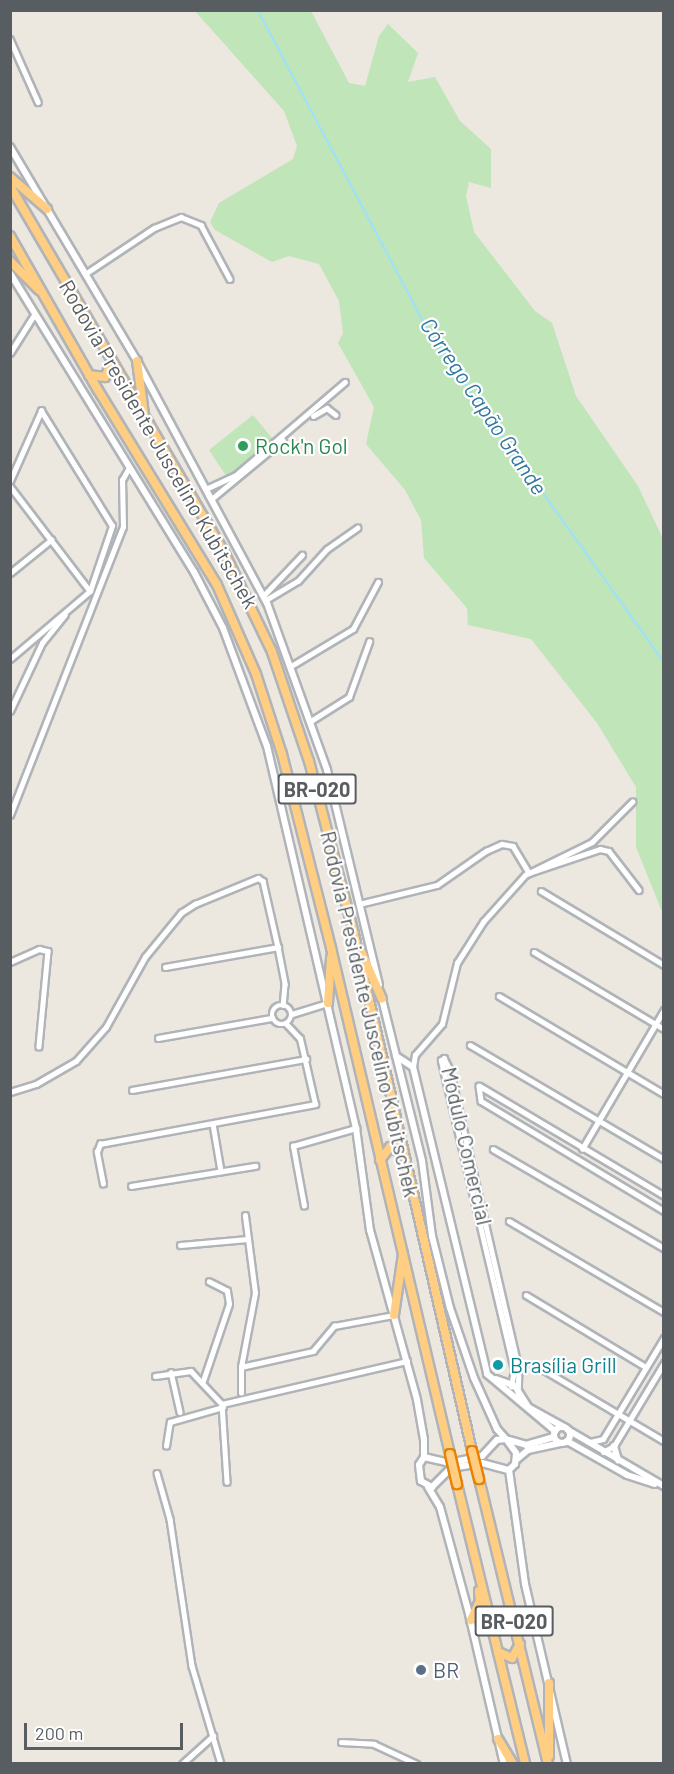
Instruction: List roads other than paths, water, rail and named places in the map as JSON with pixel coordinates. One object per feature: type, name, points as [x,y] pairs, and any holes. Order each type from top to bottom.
[{"type":"highway","points":[[10,177],[47,209]]},
{"type":"highway","name":"Rodovia Presidente Juscelino Kubitschek","points":[[10,186],[236,573],[272,652],[309,761],[354,934],[472,1450],[520,1643]]},
{"type":"highway","name":"Rodovia Presidente Juscelino Kubitschek","points":[[10,236],[89,375],[208,568],[243,639],[282,754],[331,948],[479,1577]]},
{"type":"highway","points":[[10,261],[48,300]]},
{"type":"highway","points":[[137,361],[145,419]]},
{"type":"highway","points":[[89,375],[105,377],[112,362]]},
{"type":"highway","points":[[354,934],[382,999]]},
{"type":"highway","points":[[328,1003],[331,948]]},
{"type":"highway","points":[[380,1160],[390,1147],[404,1155]]},
{"type":"highway","points":[[394,1315],[403,1250]]},
{"type":"highway","points":[[471,1620],[480,1601],[479,1577]]},
{"type":"highway","name":"BR-020","points":[[479,1577],[525,1764]]},
{"type":"highway","points":[[498,1652],[512,1658],[520,1643]]},
{"type":"highway","name":"BR-020","points":[[520,1643],[549,1764]]},
{"type":"highway","points":[[549,1683],[549,1764]]},
{"type":"highway","points":[[498,1739],[513,1764]]},
{"type":"main road","points":[[10,147],[137,361],[214,497],[265,598],[293,665],[311,722],[359,904],[422,1161],[432,1236],[450,1308],[474,1378],[497,1429],[507,1440],[516,1460]]},
{"type":"main road","points":[[10,273],[194,572],[238,666],[275,777],[356,1128],[369,1230],[408,1361],[424,1439],[424,1457],[418,1469],[440,1507],[471,1620],[504,1764]]},
{"type":"main road","name":"Módulo Comercial","points":[[396,1055],[413,1067],[484,1367],[491,1377],[559,1438],[627,1475],[663,1486]]},
{"type":"main road","name":"Módulo Comercial","points":[[422,1161],[432,1148]]},
{"type":"main road","points":[[491,1377],[513,1385],[520,1391],[528,1407],[663,1486]]},
{"type":"main road","points":[[424,1457],[449,1463],[486,1454],[497,1440],[526,1445],[559,1438],[566,1428]]},
{"type":"main road","points":[[566,1428],[559,1438],[528,1450],[516,1460],[509,1470],[525,1584],[567,1764]]},
{"type":"main road","points":[[614,1446],[618,1460]]},
{"type":"main road","points":[[594,1455],[603,1452]]},
{"type":"main road","points":[[428,1486],[436,1486],[451,1468],[487,1463],[509,1470]]},
{"type":"street","points":[[10,39],[38,102]]},
{"type":"street","points":[[85,274],[154,228],[181,216],[201,225],[230,279]]},
{"type":"street","points":[[10,353],[34,315]]},
{"type":"street","points":[[208,488],[236,475],[345,382]]},
{"type":"street","points":[[214,497],[319,412],[327,408],[336,416]]},
{"type":"street","points":[[10,481],[41,411],[112,522],[104,559],[90,591],[10,659]]},
{"type":"street","points":[[10,815],[123,527],[122,480],[129,468]]},
{"type":"street","points":[[10,486],[90,591]]},
{"type":"street","points":[[265,598],[298,581],[327,549],[357,528]]},
{"type":"street","points":[[10,573],[51,540]]},
{"type":"street","points":[[265,598],[302,555]]},
{"type":"street","points":[[293,665],[353,629],[378,582]]},
{"type":"street","points":[[10,711],[42,643],[72,606]]},
{"type":"street","points":[[311,722],[349,697],[369,642]]},
{"type":"street","points":[[413,1067],[415,1055],[434,1037],[447,1012],[457,963],[469,939],[529,873],[592,842],[632,802]]},
{"type":"street","points":[[359,904],[437,885],[502,844],[513,846],[529,873]]},
{"type":"street","points":[[529,873],[600,849],[616,857],[639,890]]},
{"type":"street","points":[[10,1092],[36,1084],[76,1061],[106,1027],[145,957],[181,913],[195,904],[261,878],[285,984],[283,1005]]},
{"type":"street","points":[[541,891],[663,965]]},
{"type":"street","points":[[165,967],[278,947]]},
{"type":"street","points":[[10,962],[39,949],[48,951],[39,1047]]},
{"type":"street","points":[[534,952],[663,1029]]},
{"type":"street","points":[[499,996],[663,1094]]},
{"type":"street","points":[[286,1024],[292,1014],[328,1003]]},
{"type":"street","points":[[283,1005],[292,1014]]},
{"type":"street","points":[[272,1018],[272,1011],[283,1005]]},
{"type":"street","points":[[582,1149],[663,1010]]},
{"type":"street","points":[[158,1038],[272,1018],[281,1025],[286,1024]]},
{"type":"street","points":[[103,1184],[97,1152],[100,1144],[315,1104],[300,1039],[286,1024]]},
{"type":"street","points":[[470,1045],[663,1159]]},
{"type":"street","name":"Módulo Comercial","points":[[496,1278],[473,1197],[444,1072],[444,1058],[450,1070],[480,1196],[520,1391]]},
{"type":"street","points":[[132,1090],[306,1059]]},
{"type":"street","points":[[444,1072],[450,1070]]},
{"type":"street","points":[[479,1086],[567,1140],[582,1149],[663,1198],[661,1209],[482,1101],[479,1086]]},
{"type":"street","points":[[213,1124],[221,1171]]},
{"type":"street","points":[[304,1206],[293,1146],[356,1128]]},
{"type":"street","points":[[459,1137],[466,1135]]},
{"type":"street","points":[[560,1150],[567,1140]]},
{"type":"street","points":[[493,1149],[663,1248]]},
{"type":"street","points":[[131,1186],[255,1166]]},
{"type":"street","points":[[473,1197],[480,1196]]},
{"type":"street","points":[[241,1393],[241,1368],[255,1293],[245,1216]]},
{"type":"street","points":[[509,1221],[663,1312]]},
{"type":"street","points":[[180,1245],[248,1239]]},
{"type":"street","points":[[203,1381],[229,1304],[227,1291],[209,1282]]},
{"type":"street","points":[[526,1295],[646,1367]]},
{"type":"street","points":[[241,1368],[313,1351],[334,1326],[394,1315]]},
{"type":"street","points":[[586,1442],[603,1439],[646,1367],[661,1348],[663,1338]]},
{"type":"street","points":[[166,1446],[170,1422],[223,1406],[408,1361]]},
{"type":"street","points":[[603,1452],[614,1446],[663,1363]]},
{"type":"street","points":[[155,1376],[185,1369],[203,1381],[223,1406],[227,1482]]},
{"type":"street","name":"Módulo Comercial","points":[[511,1395],[517,1370]]},
{"type":"street","points":[[544,1370],[663,1441]]},
{"type":"street","points":[[171,1372],[180,1412]]},
{"type":"street","points":[[657,1374],[663,1378]]},
{"type":"street","points":[[511,1395],[520,1391]]},
{"type":"street","points":[[158,1473],[170,1519],[192,1666],[221,1764]]},
{"type":"street","points":[[182,1764],[213,1736]]},
{"type":"street","points":[[341,1742],[374,1744],[417,1764]]},
{"type":"waterway","name":"Córrego Capão Grande","points":[[258,10],[433,339],[664,662]]},
{"type":"place","name":"Rock'n Gol","points":[[243,446]]},
{"type":"place","name":"Brasília Grill","points":[[498,1365]]},
{"type":"place","name":"BR","points":[[421,1670]]}]
